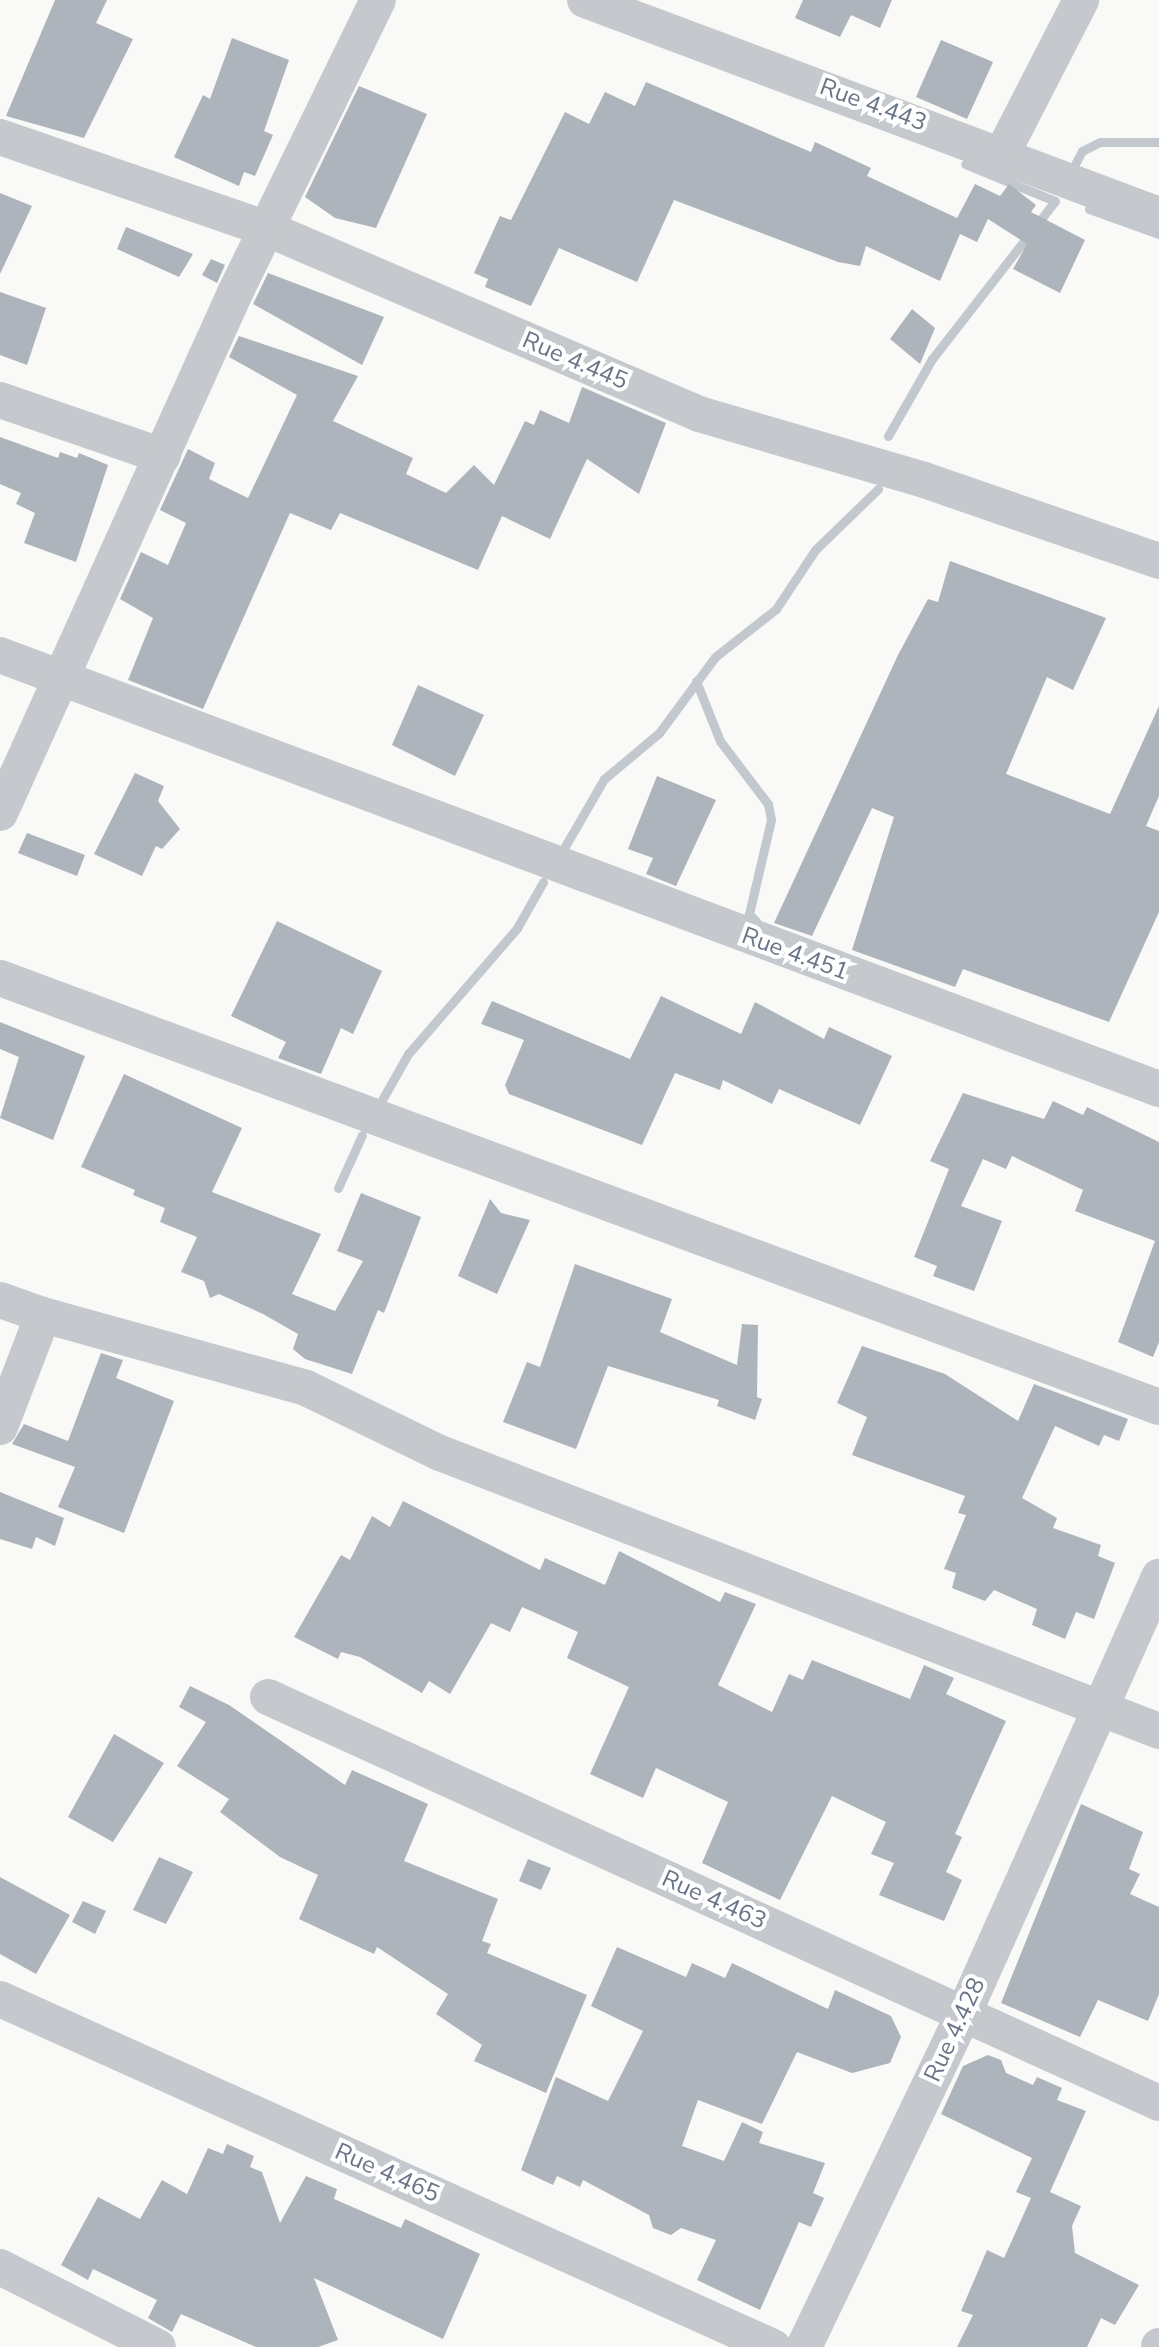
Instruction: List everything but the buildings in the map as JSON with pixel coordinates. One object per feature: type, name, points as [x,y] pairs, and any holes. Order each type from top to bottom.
[{"type":"street","points":[[0,813],[60,675],[378,0]]},
{"type":"street","name":"Rue 4.443","points":[[585,0],[1003,152],[1159,215]]},
{"type":"street","points":[[1003,152],[1081,0]]},
{"type":"street","name":"Rue 4.445","points":[[0,137],[270,230],[699,414],[924,480],[1159,561]]},
{"type":"street","points":[[0,400],[163,456]]},
{"type":"street","name":"Rue 4.451","points":[[0,655],[1159,1089]]},
{"type":"street","points":[[0,978],[1159,1407]]},
{"type":"street","points":[[0,1300],[43,1315],[306,1388],[440,1453],[1159,1731]]},
{"type":"street","points":[[0,1427],[43,1315]]},
{"type":"street","name":"Rue 4.428","points":[[804,2347],[964,2013],[1097,1709],[1159,1577]]},
{"type":"street","name":"Rue 4.463","points":[[268,1697],[1159,2103]]},
{"type":"street","name":"Rue 4.465","points":[[0,1999],[773,2347]]},
{"type":"street","points":[[0,2267],[158,2347]]},
{"type":"waterway","points":[[1074,166],[1082,151],[1100,142],[1159,142]]},
{"type":"waterway","points":[[888,436],[932,359],[1055,201],[965,164]]},
{"type":"waterway","points":[[1089,209],[1159,234]]},
{"type":"waterway","points":[[560,855],[604,779],[659,733],[715,657],[776,609],[815,550],[878,489]]},
{"type":"waterway","points":[[696,681],[720,741],[768,804],[771,820],[749,914],[756,921]]},
{"type":"waterway","points":[[378,1107],[408,1054],[517,928],[543,882]]},
{"type":"waterway","points":[[338,1188],[362,1135]]}]
